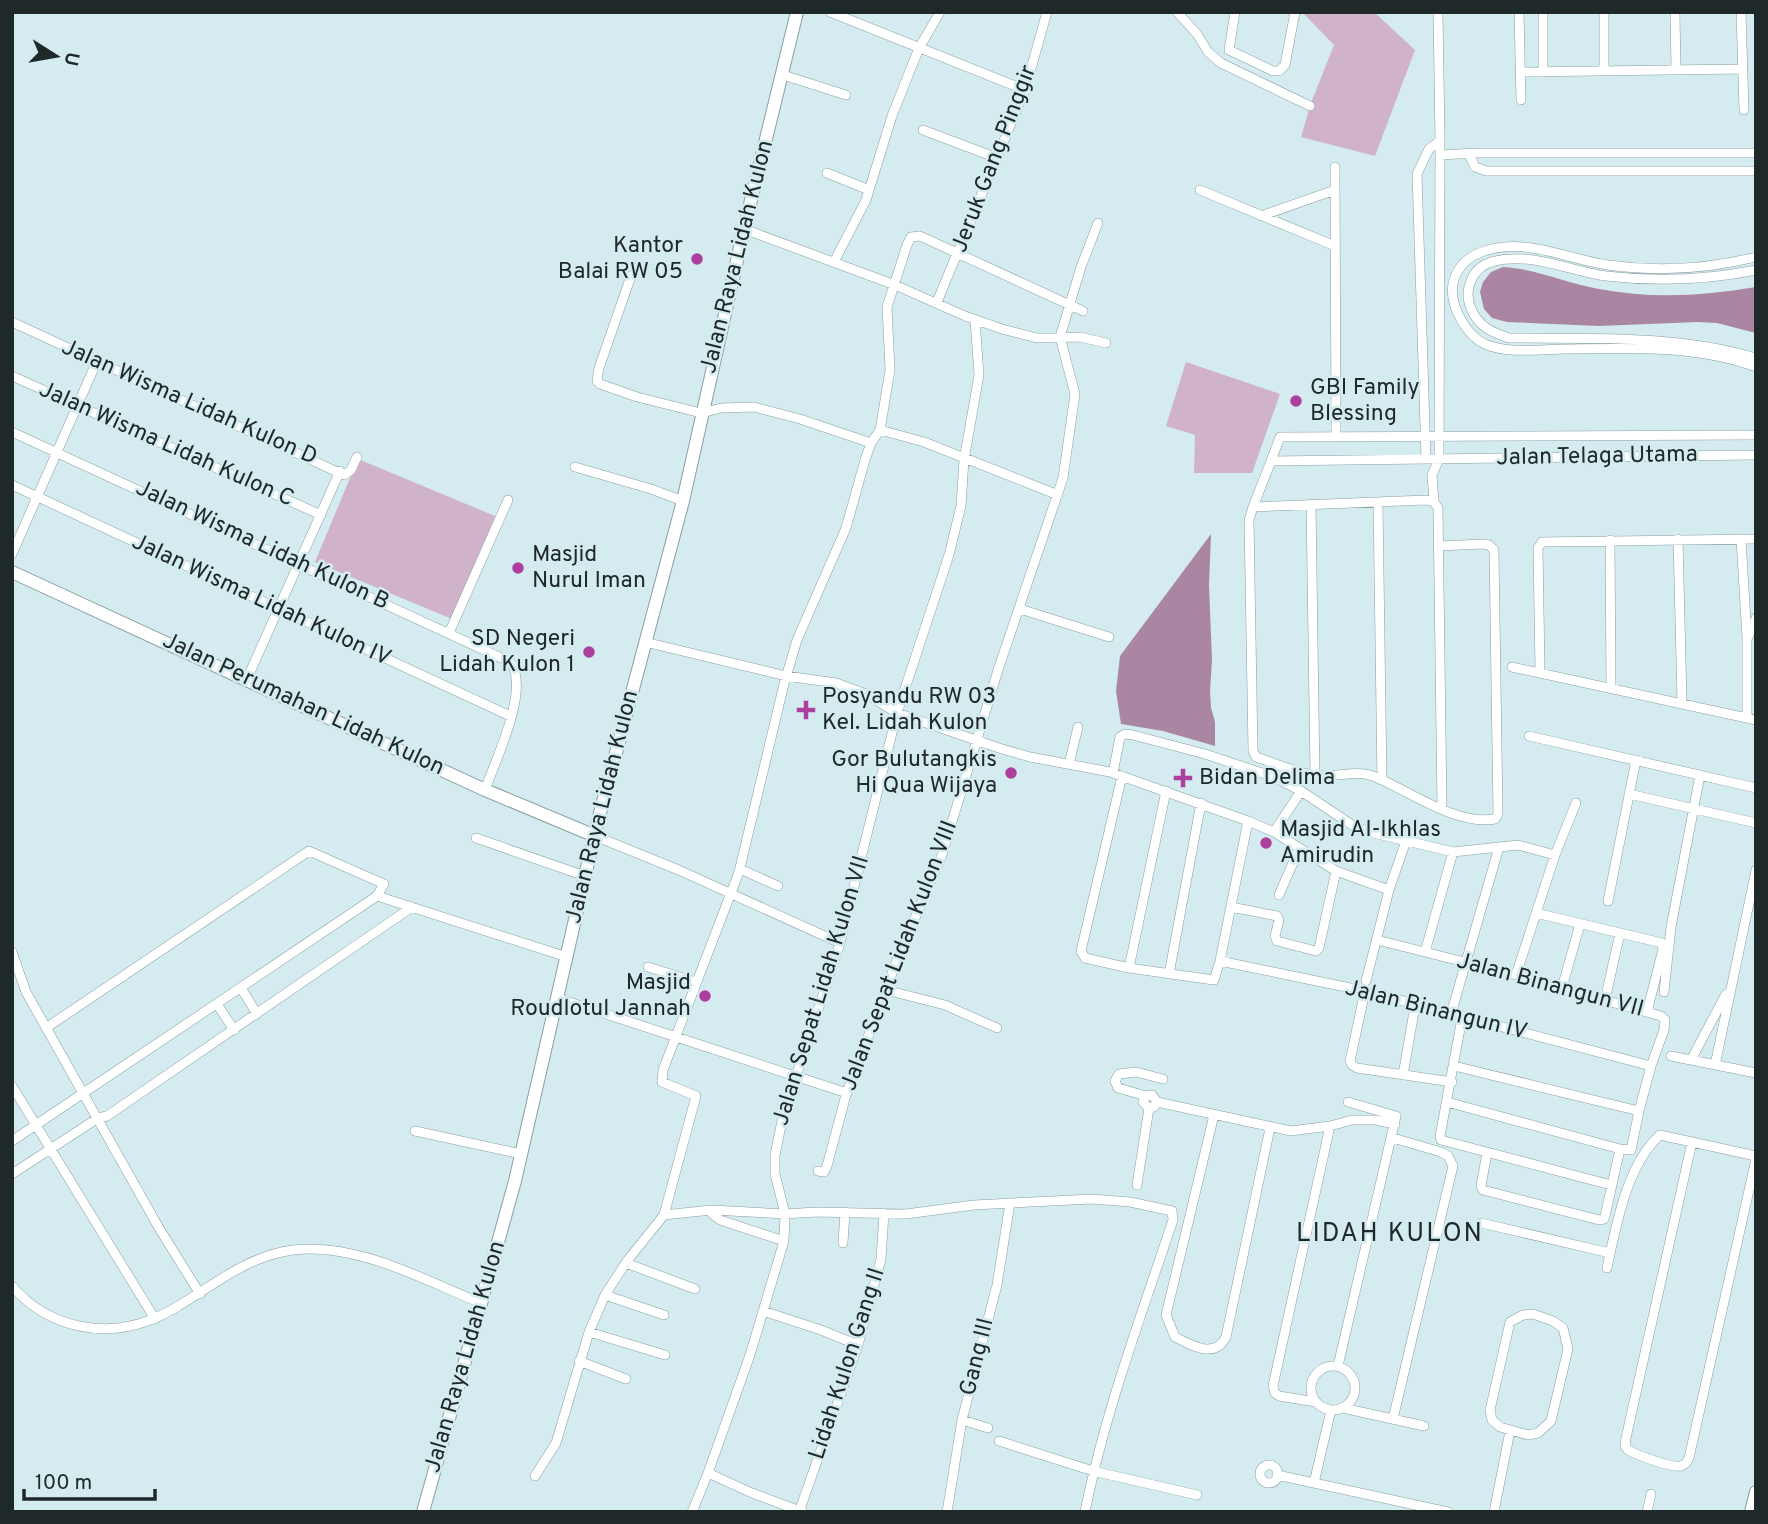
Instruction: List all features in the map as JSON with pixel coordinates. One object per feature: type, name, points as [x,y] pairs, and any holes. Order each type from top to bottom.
[{"type":"main road","name":"Jalan Raya Lidah Kulon","points":[[423,1512],[521,1154],[594,836],[683,501],[701,413],[797,12]]},
{"type":"main road","name":"Jalan Perumahan Lidah Kulon","points":[[12,572],[485,790],[594,836]]},
{"type":"main road","points":[[1751,1512],[1756,1492]]},
{"type":"street","points":[[830,12],[1025,90]]},
{"type":"street","points":[[834,262],[855,224],[869,190],[892,116],[919,48],[940,12]]},
{"type":"street","name":"Jeruk Gang Pinggir","points":[[937,302],[1025,90],[1047,12]]},
{"type":"street","points":[[1177,12],[1197,34],[1208,52],[1221,64],[1310,106]]},
{"type":"street","points":[[1235,12],[1229,50],[1273,71],[1279,71],[1285,65],[1295,12]]},
{"type":"street","points":[[1438,12],[1439,458],[1432,475],[1434,502],[1438,508],[1442,808]]},
{"type":"street","points":[[1519,12],[1521,100]]},
{"type":"street","points":[[1543,12],[1543,72]]},
{"type":"street","points":[[1604,12],[1604,71]]},
{"type":"street","points":[[1675,12],[1676,70]]},
{"type":"street","points":[[1741,12],[1744,110]]},
{"type":"street","points":[[1521,72],[1741,69]]},
{"type":"street","points":[[783,75],[846,95]]},
{"type":"street","points":[[923,130],[997,158]]},
{"type":"street","points":[[1426,459],[1417,174],[1429,149],[1440,141]]},
{"type":"street","points":[[1469,153],[1475,167],[1486,171],[1756,171]]},
{"type":"street","points":[[1440,155],[1756,153]]},
{"type":"street","points":[[1335,167],[1336,437]]},
{"type":"street","points":[[827,173],[869,190]]},
{"type":"street","points":[[1200,190],[1335,246]]},
{"type":"street","points":[[1261,216],[1335,190]]},
{"type":"street","points":[[1060,337],[1098,223]]},
{"type":"street","points":[[744,229],[895,285],[975,320],[1037,338],[1080,337],[1106,343]]},
{"type":"street","points":[[534,1476],[556,1443],[579,1361],[605,1295],[664,1215],[696,1098],[694,1093],[661,1081],[740,869],[797,640],[846,528],[871,443],[880,430],[891,362],[887,307],[911,237],[920,236],[1083,311]]},
{"type":"street","points":[[1756,257],[1724,265],[1644,268],[1607,265],[1510,245],[1494,247],[1470,257],[1460,265],[1452,286],[1456,306],[1467,332],[1486,345],[1509,349],[1615,348],[1675,351],[1720,357],[1756,367]]},
{"type":"street","points":[[1756,270],[1700,279],[1635,279],[1532,260],[1497,260],[1476,270],[1468,285],[1469,304],[1478,323],[1509,338],[1675,342],[1722,349],[1756,358]]},
{"type":"street","points":[[631,276],[599,368],[597,380],[604,387],[701,413],[721,408],[754,407],[871,443]]},
{"type":"street","name":"Jalan Sepat Lidah Kulon VII","points":[[692,1512],[746,1367],[784,1241],[785,1214],[775,1174],[775,1155],[783,1116],[794,1077],[810,1041],[840,943],[897,713],[949,555],[961,506],[964,460],[979,375],[975,320]]},
{"type":"street","name":"Jalan Wisma Lidah Kulon D","points":[[12,322],[344,475],[349,473],[357,457]]},
{"type":"street","name":"Jalan Sepat Lidah Kulon VIII","points":[[818,1171],[824,1172],[827,1166],[847,1093],[942,855],[976,740],[1058,495],[1067,461],[1075,394],[1060,337]]},
{"type":"street","points":[[12,554],[97,361]]},
{"type":"street","name":"Jalan Wisma Lidah Kulon C","points":[[12,376],[321,515]]},
{"type":"street","points":[[880,430],[924,442],[1058,495]]},
{"type":"street","name":"Jalan Wisma Lidah Kulon B","points":[[12,432],[510,662],[517,676],[518,692],[510,716]]},
{"type":"street","name":"Jalan Telaga Utama","points":[[1756,435],[1280,438],[1271,461],[1756,455]]},
{"type":"street","points":[[1271,461],[1249,520],[1253,751],[1256,757],[1315,776],[1369,775],[1456,815],[1488,821],[1495,819],[1498,814],[1494,550],[1483,544],[1438,546]]},
{"type":"street","points":[[575,467],[683,501]]},
{"type":"street","points":[[247,679],[340,471]]},
{"type":"street","name":"Jalan Wisma Lidah Kulon IV","points":[[12,485],[510,716]]},
{"type":"street","points":[[449,633],[508,500]]},
{"type":"street","points":[[1378,502],[1382,780]]},
{"type":"street","points":[[1253,507],[1434,502]]},
{"type":"street","points":[[1311,505],[1315,776]]},
{"type":"street","points":[[1678,538],[1682,702]]},
{"type":"street","points":[[1512,667],[1751,719],[1741,539]]},
{"type":"street","points":[[1540,671],[1539,544],[1544,541],[1756,539]]},
{"type":"street","points":[[1609,540],[1611,687]]},
{"type":"street","points":[[1020,609],[1109,637]]},
{"type":"street","points":[[1747,638],[1756,618]]},
{"type":"street","points":[[645,642],[786,676],[835,683],[852,688],[897,713],[976,740],[1030,757],[1117,775],[1166,791],[1274,832],[1336,871],[1389,890]]},
{"type":"street","points":[[485,790],[510,716]]},
{"type":"street","points":[[1069,764],[1078,727]]},
{"type":"street","points":[[1248,821],[1217,976],[1212,981],[1085,958],[1082,954],[1117,775],[1120,737],[1125,734],[1205,754],[1274,778],[1301,791],[1355,827],[1453,852],[1518,845],[1555,855]]},
{"type":"street","points":[[1529,736],[1756,788]]},
{"type":"street","points":[[1608,901],[1636,761]]},
{"type":"street","points":[[1664,992],[1671,927],[1700,775]]},
{"type":"street","points":[[1129,968],[1166,791]]},
{"type":"street","points":[[1274,832],[1301,791]]},
{"type":"street","points":[[1629,794],[1756,823]]},
{"type":"street","points":[[1169,974],[1201,803]]},
{"type":"street","points":[[1516,975],[1555,855],[1576,803]]},
{"type":"street","points":[[594,836],[840,943]]},
{"type":"street","points":[[476,838],[585,876]]},
{"type":"street","points":[[1406,841],[1389,890],[1365,986],[1351,1063],[1357,1068],[1452,1082]]},
{"type":"street","points":[[1451,1014],[1499,847]]},
{"type":"street","points":[[1279,895],[1299,849]]},
{"type":"street","points":[[12,1141],[377,896],[384,884],[309,851],[46,1028]]},
{"type":"street","points":[[1425,952],[1453,852]]},
{"type":"street","points":[[740,869],[778,886]]},
{"type":"street","points":[[1715,1065],[1756,870]]},
{"type":"street","points":[[1230,907],[1277,916],[1279,920],[1275,936],[1278,941],[1316,951],[1319,948],[1336,871]]},
{"type":"street","points":[[377,896],[567,957]]},
{"type":"street","points":[[12,1174],[98,1118],[107,1115],[412,907]]},
{"type":"street","points":[[1536,913],[1663,945],[1647,1013]]},
{"type":"street","points":[[1562,988],[1580,924]]},
{"type":"street","points":[[1605,1000],[1620,933]]},
{"type":"street","name":"Jalan Binangun VII","points":[[1377,940],[1516,975],[1661,1016],[1665,1020],[1664,1030],[1639,1111],[1633,1148],[1623,1150]]},
{"type":"street","points":[[12,952],[26,992],[200,1294]]},
{"type":"street","name":"Jalan Binangun IV","points":[[1220,961],[1365,986],[1416,1006],[1651,1066]]},
{"type":"street","points":[[648,967],[696,982]]},
{"type":"street","points":[[1690,1060],[1732,983]]},
{"type":"street","points":[[241,988],[257,1014]]},
{"type":"street","points":[[886,990],[945,1005],[997,1028]]},
{"type":"street","points":[[557,998],[847,1093]]},
{"type":"street","points":[[218,1004],[234,1030]]},
{"type":"street","points":[[1402,1075],[1416,1006]]},
{"type":"street","points":[[1462,1018],[1441,1140],[1611,1185]]},
{"type":"street","points":[[1671,1056],[1756,1073]]},
{"type":"street","points":[[1454,1066],[1639,1111]]},
{"type":"street","points":[[1157,1102],[1154,1096],[1118,1088],[1115,1081],[1119,1074],[1136,1072],[1163,1079]]},
{"type":"street","points":[[12,1086],[155,1319]]},
{"type":"street","points":[[1146,1096],[1144,1105],[1149,1108]]},
{"type":"street","points":[[1149,1108],[1154,1107],[1157,1102]]},
{"type":"street","points":[[1157,1102],[1270,1128],[1300,1130],[1330,1126],[1352,1119],[1395,1124]]},
{"type":"street","points":[[1338,1366],[1396,1116],[1348,1102]]},
{"type":"street","points":[[1447,1102],[1623,1150],[1602,1219],[1483,1190],[1481,1186],[1487,1153]]},
{"type":"street","points":[[1137,1185],[1149,1108]]},
{"type":"street","points":[[1214,1115],[1166,1315],[1175,1336],[1200,1347],[1216,1349],[1226,1337],[1270,1128]]},
{"type":"street","points":[[1330,1126],[1273,1386],[1275,1393],[1315,1402],[1331,1410],[1343,1408],[1424,1426]]},
{"type":"street","points":[[415,1131],[521,1154]]},
{"type":"street","points":[[1607,1268],[1629,1184],[1644,1156],[1660,1135],[1692,1142],[1756,1158],[1689,1458],[1682,1465],[1660,1462],[1628,1450],[1626,1438],[1692,1142]]},
{"type":"street","points":[[1392,1138],[1441,1152],[1448,1156],[1452,1166],[1393,1419]]},
{"type":"street","points":[[664,1215],[710,1210],[785,1214],[939,1211],[974,1205],[1092,1199],[1161,1207],[1173,1213],[1173,1220],[1129,1347],[1093,1471],[1085,1512]]},
{"type":"street","name":"Gang III","points":[[947,1512],[962,1420],[997,1285],[1010,1203]]},
{"type":"street","points":[[710,1210],[715,1218],[784,1241]]},
{"type":"street","points":[[843,1244],[845,1212]]},
{"type":"street","name":"Lidah Kulon Gang II","points":[[800,1511],[858,1345],[881,1259],[884,1213]]},
{"type":"street","points":[[1481,1223],[1610,1253]]},
{"type":"street","points":[[12,1286],[25,1301],[48,1316],[102,1331],[155,1319],[248,1263],[276,1253],[310,1249],[336,1250],[360,1255],[481,1303]]},
{"type":"street","points":[[626,1263],[695,1289]]},
{"type":"street","points":[[605,1295],[664,1315]]},
{"type":"street","points":[[763,1311],[858,1345]]},
{"type":"street","points":[[1523,1315],[1540,1316],[1563,1328],[1567,1338],[1568,1349],[1555,1409],[1551,1421],[1538,1433],[1510,1431],[1492,1420],[1490,1410],[1506,1334],[1510,1322],[1517,1318],[1523,1315]]},
{"type":"street","points":[[589,1332],[664,1355]]},
{"type":"street","points":[[579,1361],[626,1379]]},
{"type":"street","points":[[1315,1402],[1311,1381],[1317,1372],[1327,1366],[1338,1366],[1346,1369],[1355,1385],[1350,1402],[1343,1408]]},
{"type":"street","points":[[1314,1483],[1331,1410]]},
{"type":"street","points":[[962,1420],[988,1428]]},
{"type":"street","points":[[1494,1512],[1510,1431]]},
{"type":"street","points":[[999,1441],[1093,1471],[1197,1495]]},
{"type":"street","points":[[708,1474],[800,1511]]},
{"type":"street","points":[[1277,1475],[1448,1512]]},
{"type":"street","points":[[1647,1512],[1651,1494]]},
{"type":"shaded area","points":[[1302,12],[1374,12],[1415,50],[1375,156],[1301,137],[1334,45]]},
{"type":"shaded area","points":[[1503,267],[1528,270],[1599,289],[1638,294],[1716,293],[1756,287],[1756,333],[1717,323],[1698,322],[1599,326],[1507,322],[1492,318],[1484,309],[1480,292],[1483,282],[1491,272]]},
{"type":"shaded area","points":[[1186,362],[1280,394],[1252,473],[1194,473],[1195,435],[1166,426]]},
{"type":"shaded area","points":[[358,459],[495,516],[452,619],[315,562]]},
{"type":"shaded area","points":[[1211,534],[1210,691],[1215,722],[1215,746],[1163,731],[1121,724],[1116,691],[1120,656]]},
{"type":"place","name":"Kantor Balai RW 05","points":[[697,259]]},
{"type":"place","name":"GBI Family Blessing","points":[[1296,401]]},
{"type":"place","name":"Masjid Nurul Iman","points":[[518,568]]},
{"type":"place","name":"SD Negeri Lidah Kulon 1","points":[[589,652]]},
{"type":"place","name":"Posyandu RW 03 Kel. Lidah Kulon","points":[[806,710]]},
{"type":"place","name":"Gor Bulutangkis Hi Qua Wijaya","points":[[1011,773]]},
{"type":"place","name":"Bidan Delima","points":[[1183,778]]},
{"type":"place","name":"Masjid Al-Ikhlas Amirudin","points":[[1266,843]]},
{"type":"place","name":"Masjid Roudlotul Jannah","points":[[705,996]]},
{"type":"district","name":"LIDAH KULON","points":[[1390,1234]]}]
